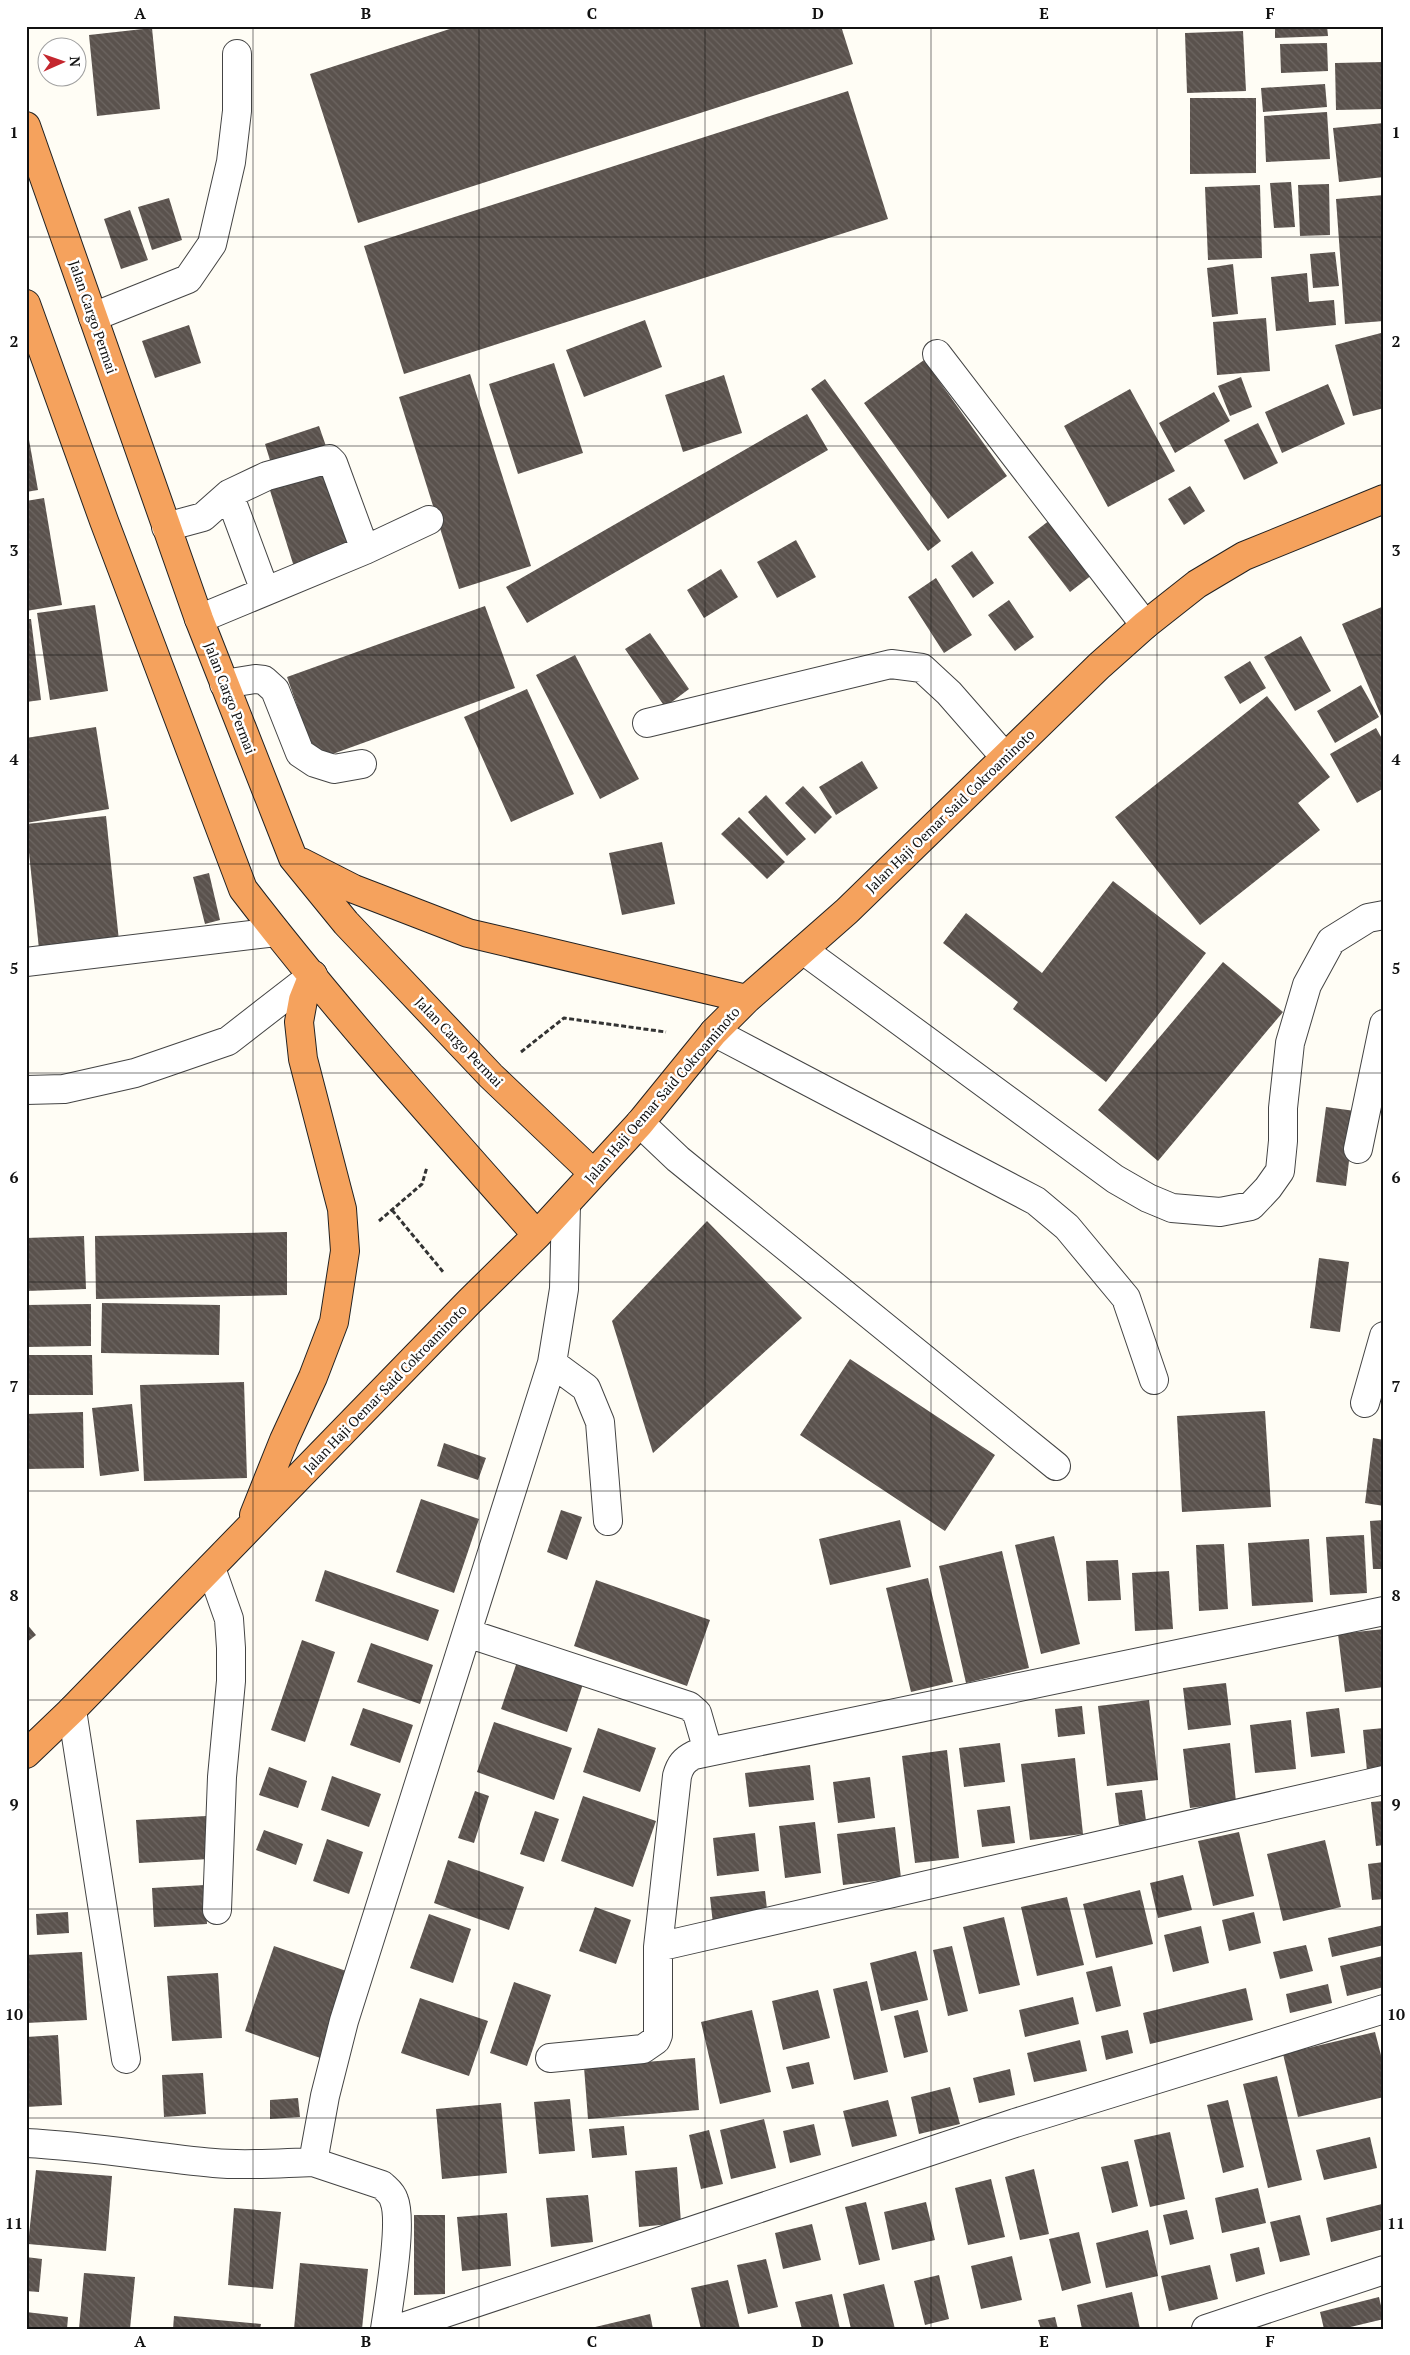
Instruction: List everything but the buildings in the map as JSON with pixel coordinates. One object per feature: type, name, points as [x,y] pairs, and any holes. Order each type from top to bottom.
[{"type":"highway","name":"Jalan Cargo Permai","points":[[26,126],[199,619],[293,858],[346,924],[491,1076],[593,1173]]},
{"type":"highway","points":[[26,304],[104,521],[243,889],[313,976],[537,1236]]},
{"type":"highway","name":"Jalan Haji Oemar Said Cokroaminoto","points":[[26,1754],[72,1710],[469,1302],[537,1236],[640,1123],[714,1032],[747,999],[847,911],[893,864],[1099,666],[1145,625],[1197,584],[1244,556],[1384,499]]},
{"type":"highway","points":[[293,858],[354,889],[468,933],[747,999]]},
{"type":"highway","points":[[249,1528],[284,1440],[313,1377],[334,1322],[345,1251],[342,1209],[302,1050],[299,1022],[303,1000],[313,976]]},
{"type":"street","points":[[93,317],[188,279],[212,244],[231,162],[238,111],[237,54]]},
{"type":"street","points":[[937,354],[1145,625]]},
{"type":"street","points":[[166,527],[203,517],[229,494],[268,476],[329,459],[333,463],[365,550]]},
{"type":"street","points":[[229,494],[265,591]]},
{"type":"street","points":[[199,619],[365,550],[430,520]]},
{"type":"street","points":[[647,723],[891,664],[922,668],[949,693],[1006,757]]},
{"type":"street","points":[[224,684],[255,679],[264,680],[275,690],[300,753],[315,763],[334,769],[362,764]]},
{"type":"street","points":[[803,950],[1115,1180],[1148,1198],[1172,1208],[1220,1212],[1251,1206],[1268,1188],[1280,1171],[1283,1141],[1282,1108],[1290,1043],[1307,985],[1331,941],[1368,918],[1384,915]]},
{"type":"street","points":[[26,962],[276,932]]},
{"type":"street","points":[[26,1090],[64,1089],[135,1073],[228,1041],[313,976]]},
{"type":"street","points":[[1358,1149],[1384,1024]]},
{"type":"street","points":[[714,1032],[1036,1201],[1066,1227],[1126,1298],[1154,1380]]},
{"type":"street","points":[[640,1123],[678,1159],[1056,1466]]},
{"type":"street","points":[[313,2162],[325,2096],[344,2020],[552,1363],[564,1289],[566,1204]]},
{"type":"street","points":[[1366,1403],[1384,1336]]},
{"type":"street","points":[[552,1363],[586,1388],[600,1422],[608,1521]]},
{"type":"street","points":[[211,1568],[229,1619],[232,1648],[231,1681],[222,1777],[217,1910]]},
{"type":"street","points":[[550,2058],[643,2049],[656,2040],[658,2035],[658,1947],[677,1776],[680,1765],[685,1760],[708,1751],[1384,1611]]},
{"type":"street","points":[[467,1633],[689,1706],[697,1712],[708,1751]]},
{"type":"street","points":[[72,1710],[126,2059]]},
{"type":"street","points":[[658,1947],[1384,1780]]},
{"type":"street","points":[[397,2329],[1015,2123],[1384,2009]]},
{"type":"street","points":[[26,2142],[61,2144],[214,2163],[260,2165],[313,2162],[382,2185],[391,2193],[395,2202],[396,2246],[385,2329]]},
{"type":"street","points":[[1206,2329],[1384,2270]]},
{"type":"path","points":[[392,1210],[469,1302]]}]
